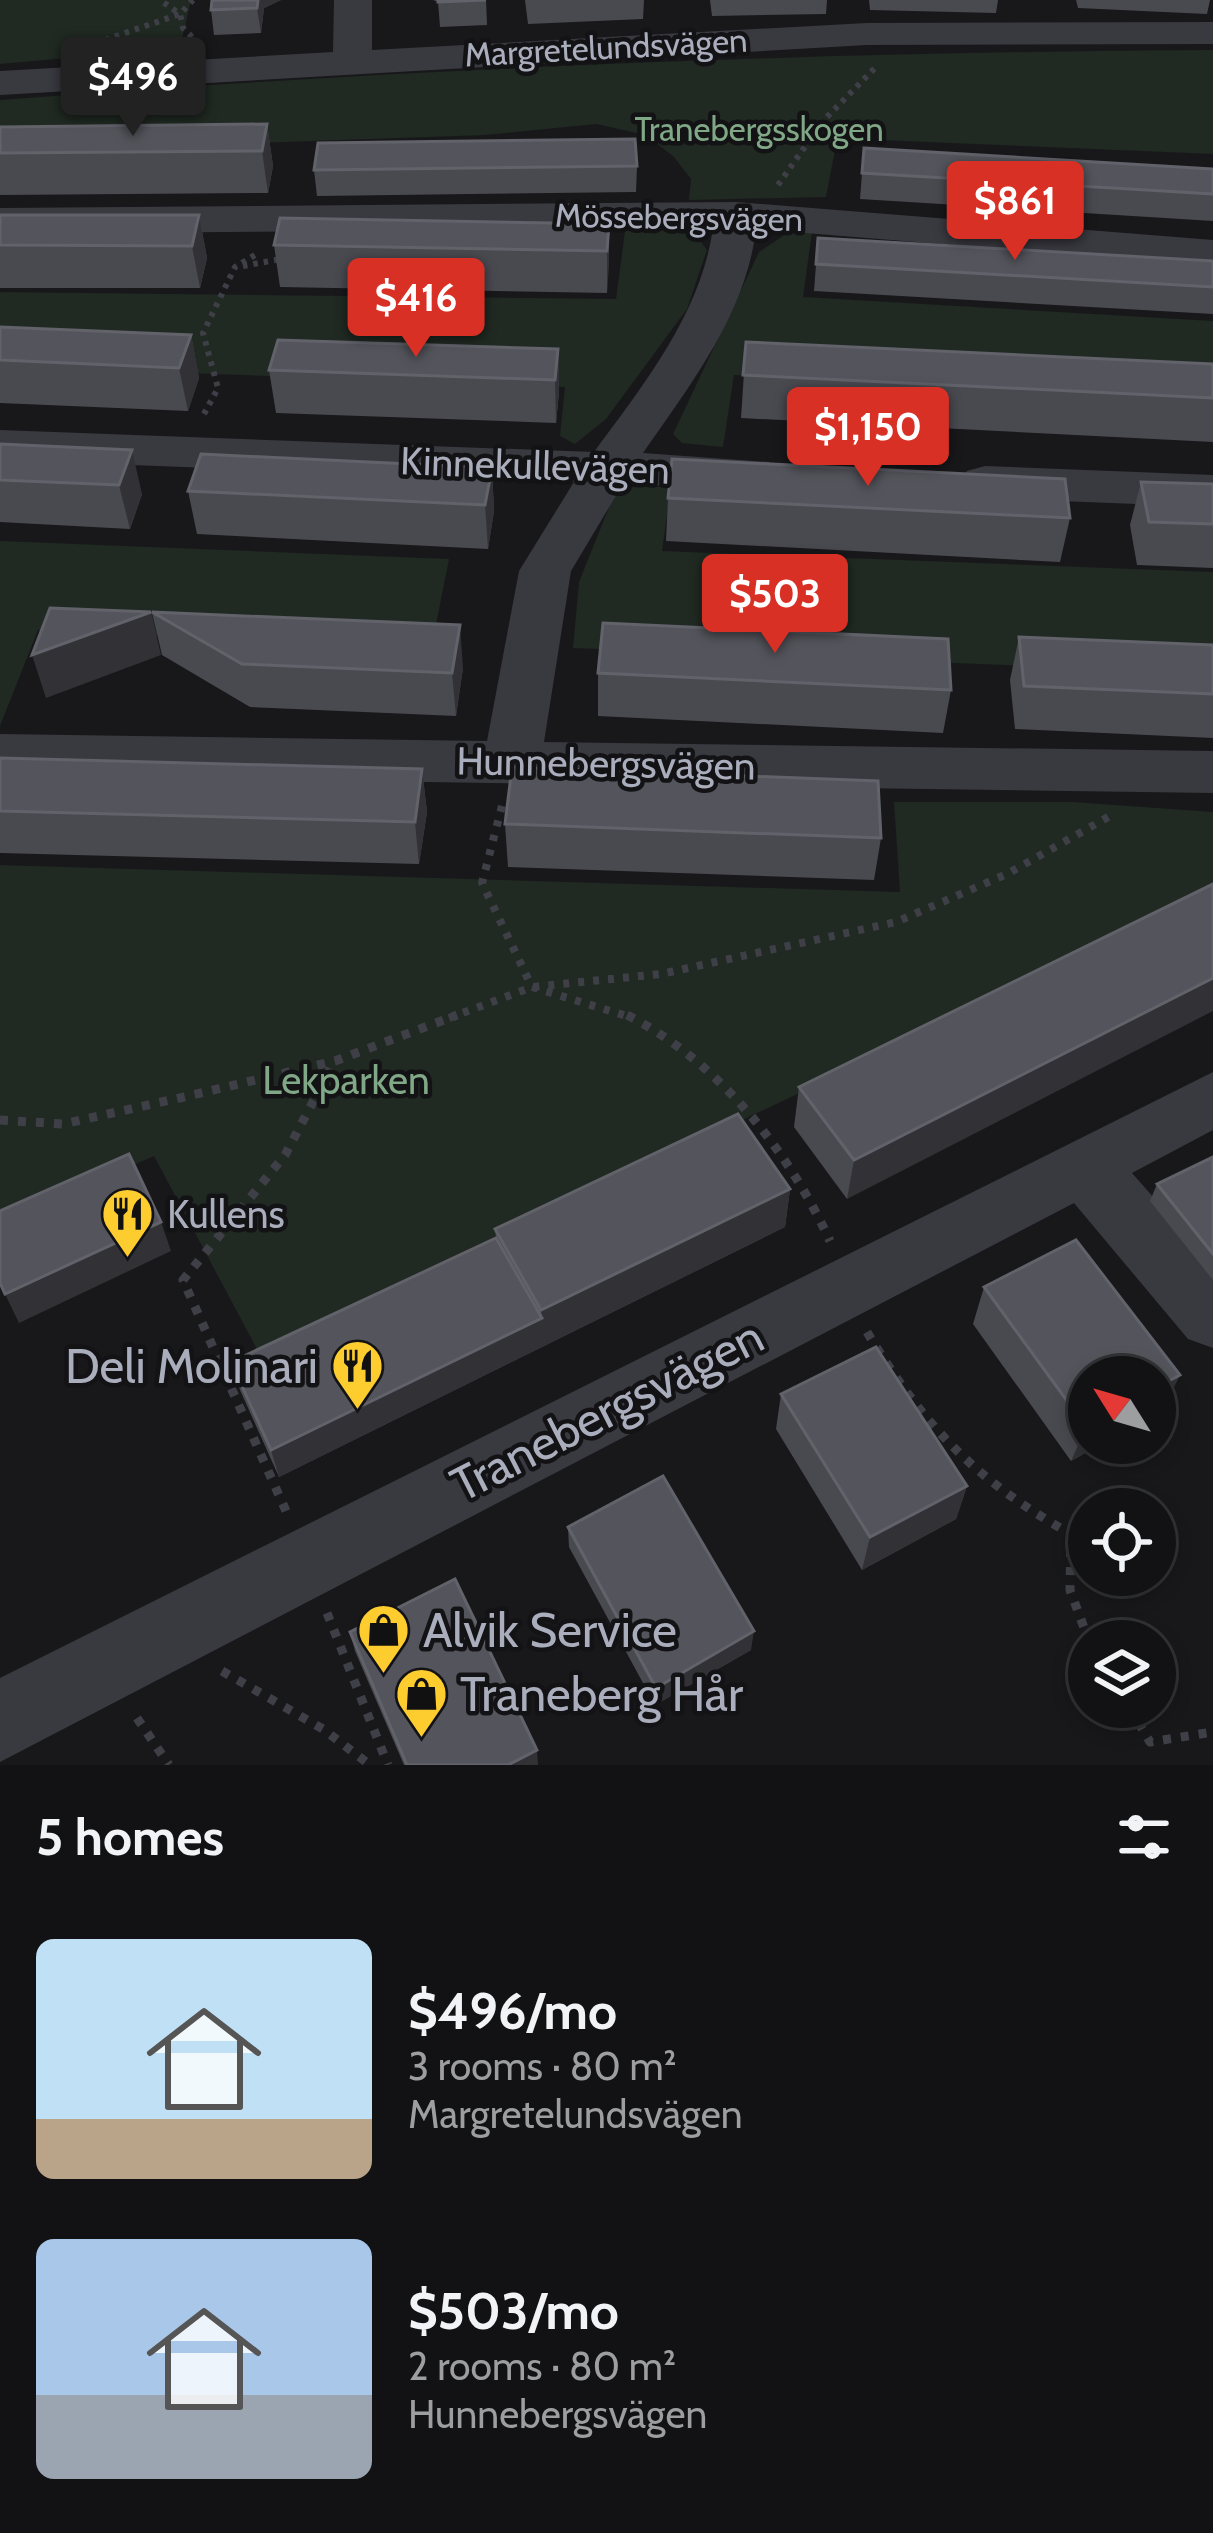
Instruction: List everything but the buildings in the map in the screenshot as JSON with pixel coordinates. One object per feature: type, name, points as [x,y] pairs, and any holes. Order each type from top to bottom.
[{"type":"street","points":[[352,59],[353,0]]},
{"type":"street","name":"Margretelundsvägen","points":[[0,83],[352,59],[504,35],[859,17],[1028,16],[1213,33]]},
{"type":"street","points":[[512,762],[545,571],[608,467],[679,368],[729,270],[736,215]]},
{"type":"street","name":"Mössebergsvägen","points":[[0,221],[736,215],[1213,253]]},
{"type":"street","name":"Kinnekullevägen","points":[[0,445],[794,475]]},
{"type":"street","points":[[934,480],[1213,491]]},
{"type":"street","name":"Hunnebergsvägen","points":[[0,754],[1197,772]]},
{"type":"street","name":"Tranebergsvägen","points":[[0,1721],[1213,1099]]},
{"type":"street","points":[[1084,1166],[1213,1316]]},
{"type":"path","points":[[97,43],[180,14],[160,0]]},
{"type":"path","points":[[778,182],[823,121],[863,82]]},
{"type":"path","points":[[184,453],[218,388],[203,332],[236,267],[259,252]]},
{"type":"path","points":[[512,762],[482,883],[532,988],[636,1019],[717,1079],[814,1200]]},
{"type":"path","points":[[0,1120],[63,1124],[335,1061],[532,988],[661,974],[896,922],[1006,874],[1197,772]]},
{"type":"path","points":[[183,1280],[285,1155],[335,1061]]},
{"type":"path","points":[[952,1455],[1010,1502],[1071,1534],[1066,1578],[1076,1620]]},
{"type":"path","points":[[223,1671],[323,1729],[370,1765]]},
{"type":"path","points":[[137,1718],[169,1765]]},
{"type":"path","points":[[1142,1728],[1150,1742],[1213,1732]]},
{"type":"green space","points":[[0,0],[191,0],[180,48],[0,64]]},
{"type":"green space","name":"Tranebergsskogen","points":[[1213,50],[1213,154],[855,139],[835,150],[826,197],[689,200],[691,179],[674,157],[646,135],[596,124],[486,135],[0,152],[0,100],[606,64]]},
{"type":"green space","points":[[625,231],[695,234],[707,250],[687,309],[606,419],[575,444],[560,436],[565,387],[0,366],[0,292],[616,299]]},
{"type":"green space","points":[[812,232],[803,297],[1213,321],[1213,393],[734,375],[723,447],[682,443],[673,434],[759,252],[786,234]]},
{"type":"green space","points":[[633,487],[671,487],[662,551],[1213,572],[1213,673],[573,648],[579,582],[614,495]]},
{"type":"green space","points":[[0,541],[449,559],[431,650],[38,630],[0,726]]},
{"type":"green space","name":"Lekparken","points":[[894,802],[1073,802],[1213,812],[1213,898],[257,1349],[154,1156],[0,1223],[0,865],[900,892]]},
{"type":"place","name":"Kullens","points":[[128,1260]]},
{"type":"place","name":"Deli Molinari","points":[[357,1412]]},
{"type":"place","name":"Alvik Service","points":[[384,1676]]},
{"type":"place","name":"Traneberg Hår","points":[[421,1740]]}]
